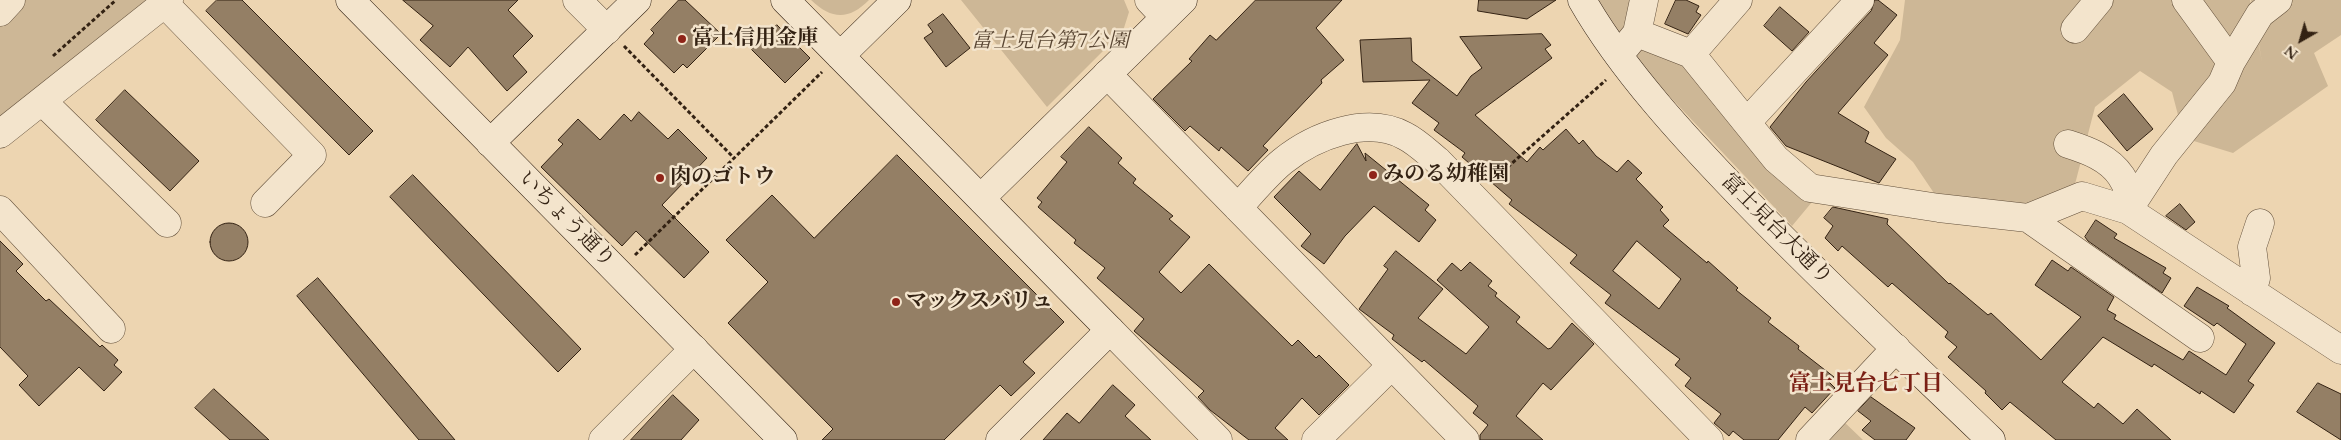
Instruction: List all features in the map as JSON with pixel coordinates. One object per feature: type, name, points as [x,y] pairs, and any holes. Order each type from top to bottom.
[{"type":"street","points":[[0,12],[11,0]]},
{"type":"street","name":"いちょう通り","points":[[350,0],[783,440]]},
{"type":"street","points":[[577,0],[612,35]]},
{"type":"street","points":[[490,143],[612,35],[637,0]]},
{"type":"street","points":[[784,0],[834,60],[980,198],[1218,440]]},
{"type":"street","points":[[834,60],[897,0]]},
{"type":"street","name":"富士見台大通り","points":[[1582,0],[1614,66],[1778,234],[1991,440]]},
{"type":"street","points":[[1614,66],[1637,33],[1644,0]]},
{"type":"street","points":[[1691,54],[1738,0]]},
{"type":"street","points":[[1747,122],[1860,0]]},
{"type":"street","points":[[2075,29],[2098,0]]},
{"type":"street","points":[[2186,0],[2231,62]]},
{"type":"street","points":[[2131,205],[2164,155],[2222,83],[2231,62],[2260,14],[2278,0]]},
{"type":"street","points":[[0,134],[167,2],[312,155],[265,203]]},
{"type":"street","points":[[980,198],[1107,74],[1166,6]]},
{"type":"street","points":[[1637,33],[1691,54],[1776,159],[1810,188],[1939,208],[2028,218],[2200,338]]},
{"type":"street","points":[[1107,74],[1465,440]]},
{"type":"street","points":[[42,100],[167,224]]},
{"type":"street","points":[[1238,208],[1283,161],[1309,144],[1334,134],[1362,127],[1384,128],[1404,136],[1438,161],[1709,440]]},
{"type":"street","points":[[2068,144],[2094,152],[2121,175],[2131,205]]},
{"type":"street","points":[[2028,218],[2082,196],[2131,205],[2252,292],[2341,350]]},
{"type":"street","points":[[0,210],[111,329]]},
{"type":"street","points":[[2252,292],[2256,278],[2252,247],[2260,224]]},
{"type":"street","points":[[1005,438],[1110,330]]},
{"type":"street","points":[[1810,440],[1896,348]]},
{"type":"street","points":[[603,440],[694,349]]},
{"type":"street","points":[[1316,440],[1392,365]]},
{"type":"path","points":[[49,60],[116,0]]},
{"type":"path","points":[[612,35],[734,158]]},
{"type":"path","points":[[634,256],[834,60]]},
{"type":"path","points":[[1474,198],[1614,66]]},
{"type":"green space","points":[[25,0],[154,0],[0,123],[0,27]]},
{"type":"green space","points":[[811,0],[869,0],[862,7],[840,15],[826,11]]},
{"type":"green space","name":"富士見台第7公園","points":[[961,0],[1124,0],[1129,12],[1123,31],[1047,107]]},
{"type":"green space","points":[[1596,0],[1638,0],[1637,33],[1696,61],[1822,190],[1792,226],[1640,65]]},
{"type":"green space","points":[[1905,0],[2250,0],[2262,62],[2251,0],[2341,0],[2341,35],[2314,53],[2328,86],[2233,153],[2184,138],[2172,92],[2140,71],[2095,107],[2074,188],[2044,211],[1940,202],[1913,162],[1886,138],[1864,107],[1900,40]]},
{"type":"green space","points":[[1841,419],[1863,440],[1821,440]]},
{"type":"building","points":[[217,0],[242,0],[373,131],[349,155],[206,11]]},
{"type":"building","points":[[403,0],[518,0],[508,10],[533,36],[513,56],[527,72],[507,91],[468,47],[450,67],[420,40],[433,26]]},
{"type":"building","name":"富士信用金庫","points":[[679,0],[685,0],[721,34],[687,68],[683,64],[674,73],[644,44],[654,33],[651,30]]},
{"type":"building","points":[[1256,0],[1342,0],[1316,28],[1344,60],[1321,80],[1322,83],[1263,146],[1268,150],[1248,171],[1221,147],[1219,151],[1190,126],[1185,131],[1153,99],[1192,61],[1189,59],[1210,35],[1216,40]]},
{"type":"building","points":[[1479,0],[1556,0],[1527,19],[1478,11]]},
{"type":"building","points":[[1676,0],[1686,0],[1699,6],[1696,12],[1701,15],[1688,34],[1665,24]]},
{"type":"building","points":[[1875,0],[1878,0],[1897,15],[1874,43],[1888,55],[1838,113],[1869,132],[1865,142],[1896,159],[1879,183],[1786,146],[1770,127],[1806,82],[1871,11]]},
{"type":"building","points":[[1780,7],[1809,32],[1792,51],[1764,26]]},
{"type":"building","points":[[943,14],[970,48],[946,67],[924,38],[933,32],[928,25]]},
{"type":"building","points":[[777,25],[810,58],[785,83],[752,50]]},
{"type":"building","points":[[1542,34],[1551,45],[1545,49],[1552,58],[1475,115],[1527,162],[1540,147],[1543,150],[1566,129],[1579,144],[1583,140],[1596,156],[1617,172],[1628,160],[1642,173],[1636,179],[1663,207],[1660,210],[1669,220],[1663,226],[1707,263],[1708,261],[1738,288],[1736,290],[1771,318],[1768,322],[1799,346],[1798,349],[1834,377],[1829,382],[1835,388],[1812,413],[1805,407],[1778,440],[1744,440],[1733,431],[1729,436],[1714,423],[1721,414],[1685,386],[1691,378],[1675,365],[1680,359],[1605,303],[1611,295],[1570,263],[1577,255],[1509,204],[1512,200],[1462,157],[1465,153],[1434,130],[1439,123],[1412,103],[1430,80],[1363,82],[1360,40],[1411,38],[1412,61],[1457,96],[1471,76],[1482,68],[1460,37]],"holes":[[[1637,241],[1681,279],[1659,309],[1613,271]]]},
{"type":"building","points":[[125,90],[199,161],[170,191],[96,120]]},
{"type":"building","points":[[2124,94],[2153,129],[2127,151],[2098,116]]},
{"type":"building","points":[[639,112],[668,139],[678,129],[707,158],[662,205],[709,252],[684,278],[636,231],[622,246],[541,167],[563,144],[558,140],[578,119],[600,140],[624,114],[631,121]]},
{"type":"building","points":[[1089,127],[1122,158],[1118,163],[1136,179],[1133,183],[1173,216],[1169,219],[1190,237],[1159,272],[1181,293],[1209,264],[1292,346],[1298,340],[1316,358],[1319,355],[1349,385],[1319,415],[1302,398],[1275,428],[1288,440],[1249,440],[1210,410],[1198,397],[1204,391],[1134,331],[1144,319],[1097,278],[1105,268],[1074,243],[1076,240],[1038,207],[1042,202],[1037,198],[1067,162],[1061,157]]},
{"type":"building","points":[[1357,144],[1366,161],[1365,153],[1429,205],[1425,210],[1436,220],[1419,242],[1374,206],[1345,236],[1324,264],[1301,246],[1311,234],[1274,197],[1299,171],[1320,190]]},
{"type":"building","name":"マックスバリュ","points":[[897,155],[1064,322],[1023,362],[1035,373],[1011,396],[1000,385],[944,440],[822,440],[833,429],[728,323],[768,282],[726,240],[772,195],[814,238]]},
{"type":"building","points":[[413,175],[581,349],[558,372],[390,197]]},
{"type":"building","points":[[2180,204],[2195,222],[2186,230],[2166,216]]},
{"type":"building","points":[[1833,207],[1888,219],[1887,224],[1949,284],[1988,315],[1991,313],[2041,360],[2081,317],[2035,285],[2052,260],[2068,271],[2071,267],[2114,297],[2107,310],[2116,315],[2114,319],[2183,360],[2189,351],[2226,375],[2246,344],[2217,323],[2214,326],[2184,306],[2197,287],[2229,306],[2227,308],[2275,343],[2248,381],[2254,385],[2234,413],[2201,391],[2200,394],[2154,364],[2152,367],[2103,337],[2062,382],[2094,408],[2098,403],[2123,424],[2137,409],[2171,440],[2056,440],[2010,402],[2002,410],[1985,393],[1986,391],[1948,357],[1957,347],[1945,337],[1948,332],[1892,283],[1888,287],[1842,246],[1838,251],[1825,238],[1833,226],[1824,218]]},
{"type":"building","points":[[2096,220],[2117,234],[2114,238],[2166,268],[2163,273],[2171,278],[2162,293],[2088,241],[2085,237]]},
{"type":"building","points":[[229,223],[242,229],[248,242],[242,255],[229,261],[216,255],[210,242],[216,229]]},
{"type":"building","points":[[0,241],[23,264],[16,271],[46,301],[49,299],[100,347],[102,345],[118,360],[114,365],[122,372],[104,391],[79,367],[39,406],[19,385],[28,376],[0,347]]},
{"type":"building","points":[[1396,251],[1443,289],[1418,318],[1466,354],[1489,327],[1437,280],[1452,263],[1461,271],[1470,262],[1492,281],[1488,286],[1497,293],[1495,296],[1520,317],[1516,322],[1548,349],[1551,348],[1572,323],[1594,344],[1551,390],[1543,383],[1516,416],[1543,440],[1480,440],[1480,435],[1488,425],[1473,413],[1478,406],[1424,360],[1422,362],[1392,339],[1394,335],[1359,309],[1388,269],[1384,266]]},
{"type":"building","points":[[318,278],[455,440],[419,440],[297,296]]},
{"type":"building","points":[[2318,383],[2341,394],[2341,440],[2297,412]]},
{"type":"building","points":[[1113,385],[1135,405],[1125,416],[1151,440],[1043,440],[1067,413],[1079,423]]},
{"type":"building","points":[[214,389],[269,440],[230,440],[195,408]]},
{"type":"building","points":[[673,395],[699,420],[681,440],[631,440]]},
{"type":"building","points":[[1871,397],[1915,428],[1906,440],[1875,440],[1862,430],[1871,421],[1858,411]]},
{"type":"place","name":"富士信用金庫","points":[[682,39]]},
{"type":"place","name":"みのる幼稚園","points":[[1373,175]]},
{"type":"place","name":"肉のゴトウ","points":[[660,178]]},
{"type":"place","name":"マックスバリュ","points":[[896,302]]},
{"type":"district","name":"富士見台七丁目","points":[[1866,385]]}]
